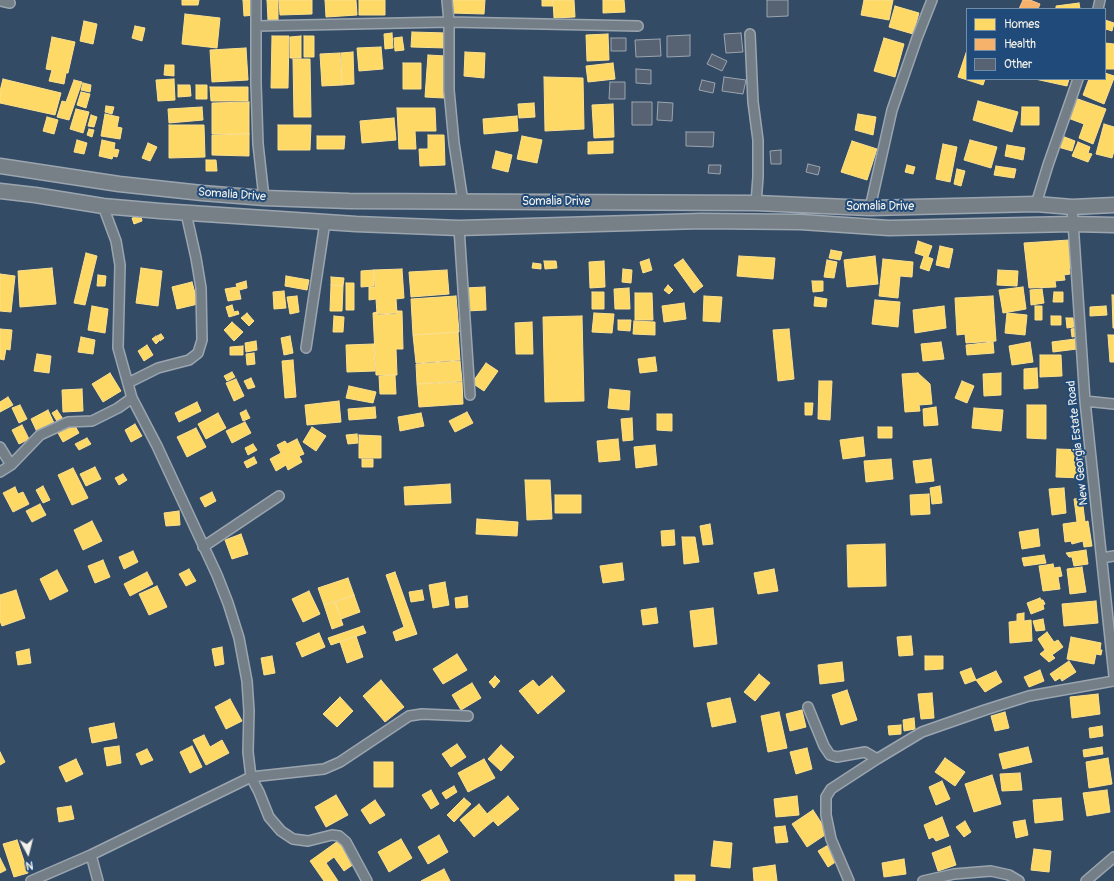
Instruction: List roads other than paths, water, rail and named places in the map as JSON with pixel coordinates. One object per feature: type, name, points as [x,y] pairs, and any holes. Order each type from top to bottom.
[{"type":"main road","name":"Somalia Drive","points":[[0,166],[119,184],[264,198],[349,201],[756,203],[870,208],[1036,204],[1072,208],[1114,205]]},
{"type":"main road","name":"Somalia Drive","points":[[0,191],[103,206],[186,213],[325,222],[458,228],[701,221],[801,222],[888,228],[1073,224],[1114,225]]},
{"type":"street","points":[[256,0],[258,144],[264,198]]},
{"type":"street","points":[[447,0],[449,22],[450,90],[454,143],[463,202]]},
{"type":"street","points":[[870,208],[892,110],[932,0]]},
{"type":"street","points":[[0,1],[10,3]]},
{"type":"street","points":[[257,26],[449,22],[638,26]]},
{"type":"street","points":[[750,34],[753,102],[758,140],[756,203]]},
{"type":"street","points":[[1036,204],[1078,80]]},
{"type":"street","points":[[103,206],[116,241],[120,264],[118,348],[132,398],[157,446],[203,547],[228,604],[239,638],[247,680],[249,711],[248,752],[250,777],[259,792],[269,817],[281,831],[293,839],[308,841],[332,835],[339,836],[346,842],[367,881]]},
{"type":"street","name":"New Georgia Estate Road","points":[[1072,208],[1085,401],[1114,676]]},
{"type":"street","points":[[128,383],[158,368],[189,360],[198,353],[202,340],[202,299],[196,258],[186,213]]},
{"type":"street","points":[[306,348],[325,222]]},
{"type":"street","points":[[458,228],[470,395]]},
{"type":"street","points":[[0,472],[11,465],[40,436],[68,422],[92,421],[118,408],[132,398]]},
{"type":"street","points":[[1085,401],[1114,404]]},
{"type":"street","points":[[0,447],[11,465]]},
{"type":"street","points":[[203,547],[279,496]]},
{"type":"street","points":[[1102,558],[1114,556]]},
{"type":"street","points":[[849,881],[831,839],[826,815],[826,797],[831,789],[877,758],[922,732],[1029,696],[1114,681]]},
{"type":"street","points":[[808,707],[824,746],[830,755],[837,757],[865,752],[877,758]]},
{"type":"street","points":[[31,881],[91,855],[250,777],[324,769],[340,762],[409,716],[422,714],[468,716]]},
{"type":"street","points":[[91,855],[98,881]]},
{"type":"street","points":[[1086,881],[1114,857]]},
{"type":"street","points":[[923,881],[954,874],[991,871],[1009,875],[1019,881]]}]
